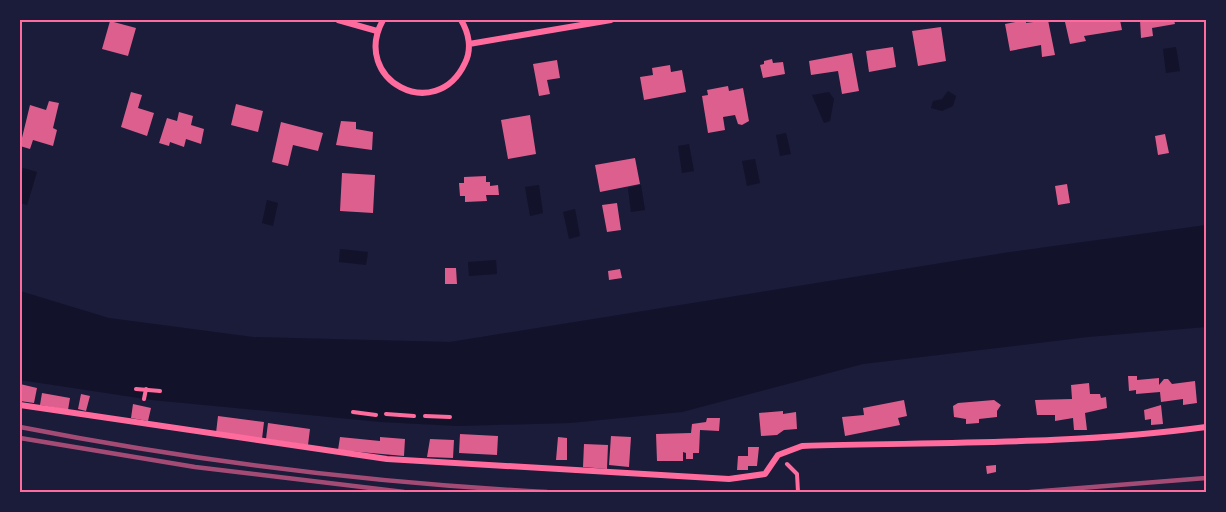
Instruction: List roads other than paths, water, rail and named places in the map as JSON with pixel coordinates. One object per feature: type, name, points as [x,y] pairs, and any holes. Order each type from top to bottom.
[{"type":"street","points":[[338,20],[377,31]]},
{"type":"street","points":[[383,20],[377,31],[375,45],[377,60],[384,74],[394,84],[408,91],[423,93],[437,91],[451,84],[461,73],[467,59],[469,44],[466,28],[460,20]]},
{"type":"street","points":[[469,44],[611,20]]},
{"type":"street","points":[[20,405],[387,459],[729,479],[765,474],[778,455],[802,446],[1027,441],[1149,435],[1206,427]]},
{"type":"railway","points":[[20,427],[151,450],[282,469],[414,483],[547,492]]},
{"type":"railway","points":[[20,438],[195,467],[404,492]]},
{"type":"railway","points":[[1030,492],[1206,478]]}]
